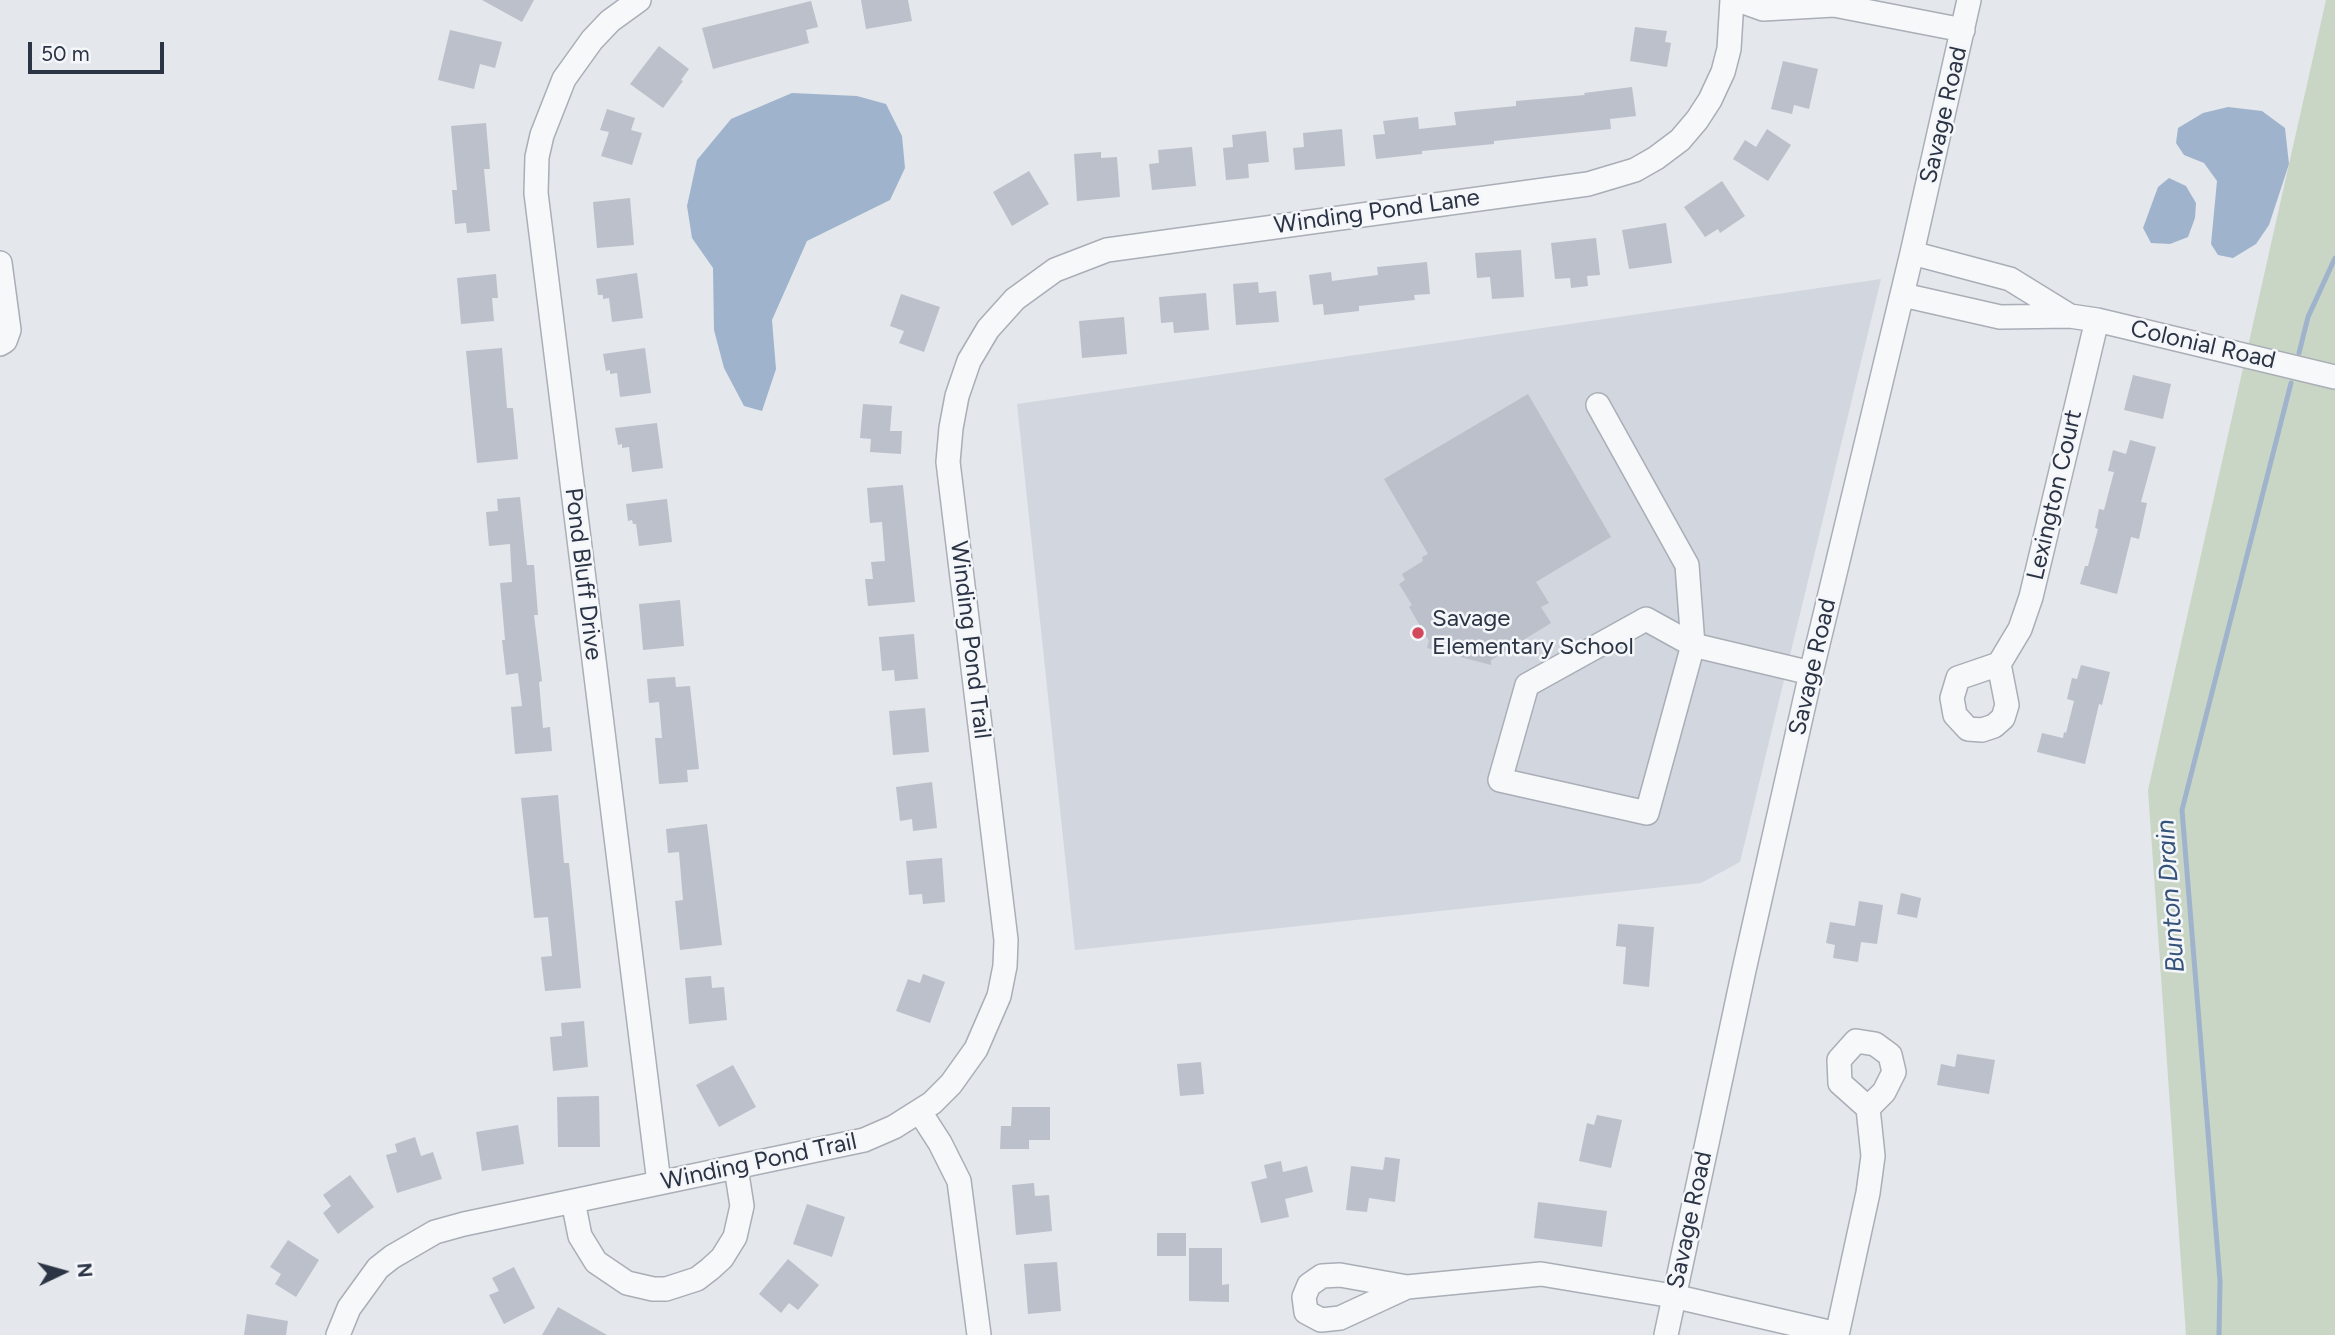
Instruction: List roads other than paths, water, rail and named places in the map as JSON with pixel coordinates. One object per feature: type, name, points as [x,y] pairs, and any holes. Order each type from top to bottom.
[{"type":"street","name":"Pond Bluff Drive","points":[[639,0],[610,21],[592,40],[564,79],[542,135],[537,157],[536,193],[659,1183]]},
{"type":"street","name":"Winding Pond Lane","points":[[965,376],[969,362],[988,329],[1015,299],[1055,270],[1107,250],[1588,184],[1635,170],[1680,140],[1710,100],[1723,72],[1729,48],[1732,0]]},
{"type":"street","points":[[1738,0],[1763,9],[1834,5],[1963,30]]},
{"type":"street","name":"Savage Road","points":[[1666,1335],[1811,673],[1903,295],[1969,0]]},
{"type":"street","name":"Colonial Road","points":[[1912,253],[2010,279],[2070,316]]},
{"type":"street","points":[[0,263],[9,330],[5,341],[0,344]]},
{"type":"street","name":"Colonial Road","points":[[1903,295],[2000,317],[2070,316],[2097,320],[2335,377]]},
{"type":"street","name":"Lexington Court","points":[[1998,664],[2020,629],[2031,597],[2097,320]]},
{"type":"street","name":"Winding Pond Trail","points":[[338,1335],[349,1308],[378,1268],[415,1242],[435,1232],[863,1140],[920,1112],[951,1084],[976,1049],[995,1012],[1005,966],[1004,915],[948,462],[957,396],[965,376]]},
{"type":"street","points":[[1598,405],[1687,565],[1693,645],[1647,813],[1500,780],[1527,685],[1646,619],[1693,645],[1811,673]]},
{"type":"street","points":[[1407,1287],[1541,1274],[1673,1296],[1837,1334],[1868,1194],[1873,1156],[1868,1108]]},
{"type":"street","points":[[920,1112],[940,1143],[959,1181],[979,1335]]},
{"type":"street","points":[[573,1201],[580,1236],[596,1262],[626,1283],[666,1289],[697,1279],[722,1258],[735,1237],[742,1206],[736,1168]]},
{"type":"water","points":[[792,93],[857,96],[886,104],[902,136],[905,168],[890,200],[807,241],[772,320],[776,369],[762,411],[744,406],[724,368],[714,330],[713,268],[692,238],[687,206],[697,160],[731,119]]},
{"type":"water","points":[[2228,107],[2262,111],[2285,128],[2289,164],[2269,225],[2256,244],[2233,258],[2218,255],[2211,244],[2217,181],[2204,163],[2184,155],[2176,143],[2178,128],[2203,113]]},
{"type":"water","points":[[2169,178],[2186,186],[2196,203],[2195,218],[2188,237],[2170,244],[2151,243],[2143,228],[2158,187]]},
{"type":"waterway","name":"Bunton Drain","points":[[2299,353],[2308,317],[2335,258]]},
{"type":"waterway","name":"Bunton Drain","points":[[2219,1335],[2220,1281],[2182,810],[2291,383]]},
{"type":"place","name":"Savage Elementary School","points":[[1418,633]]}]
